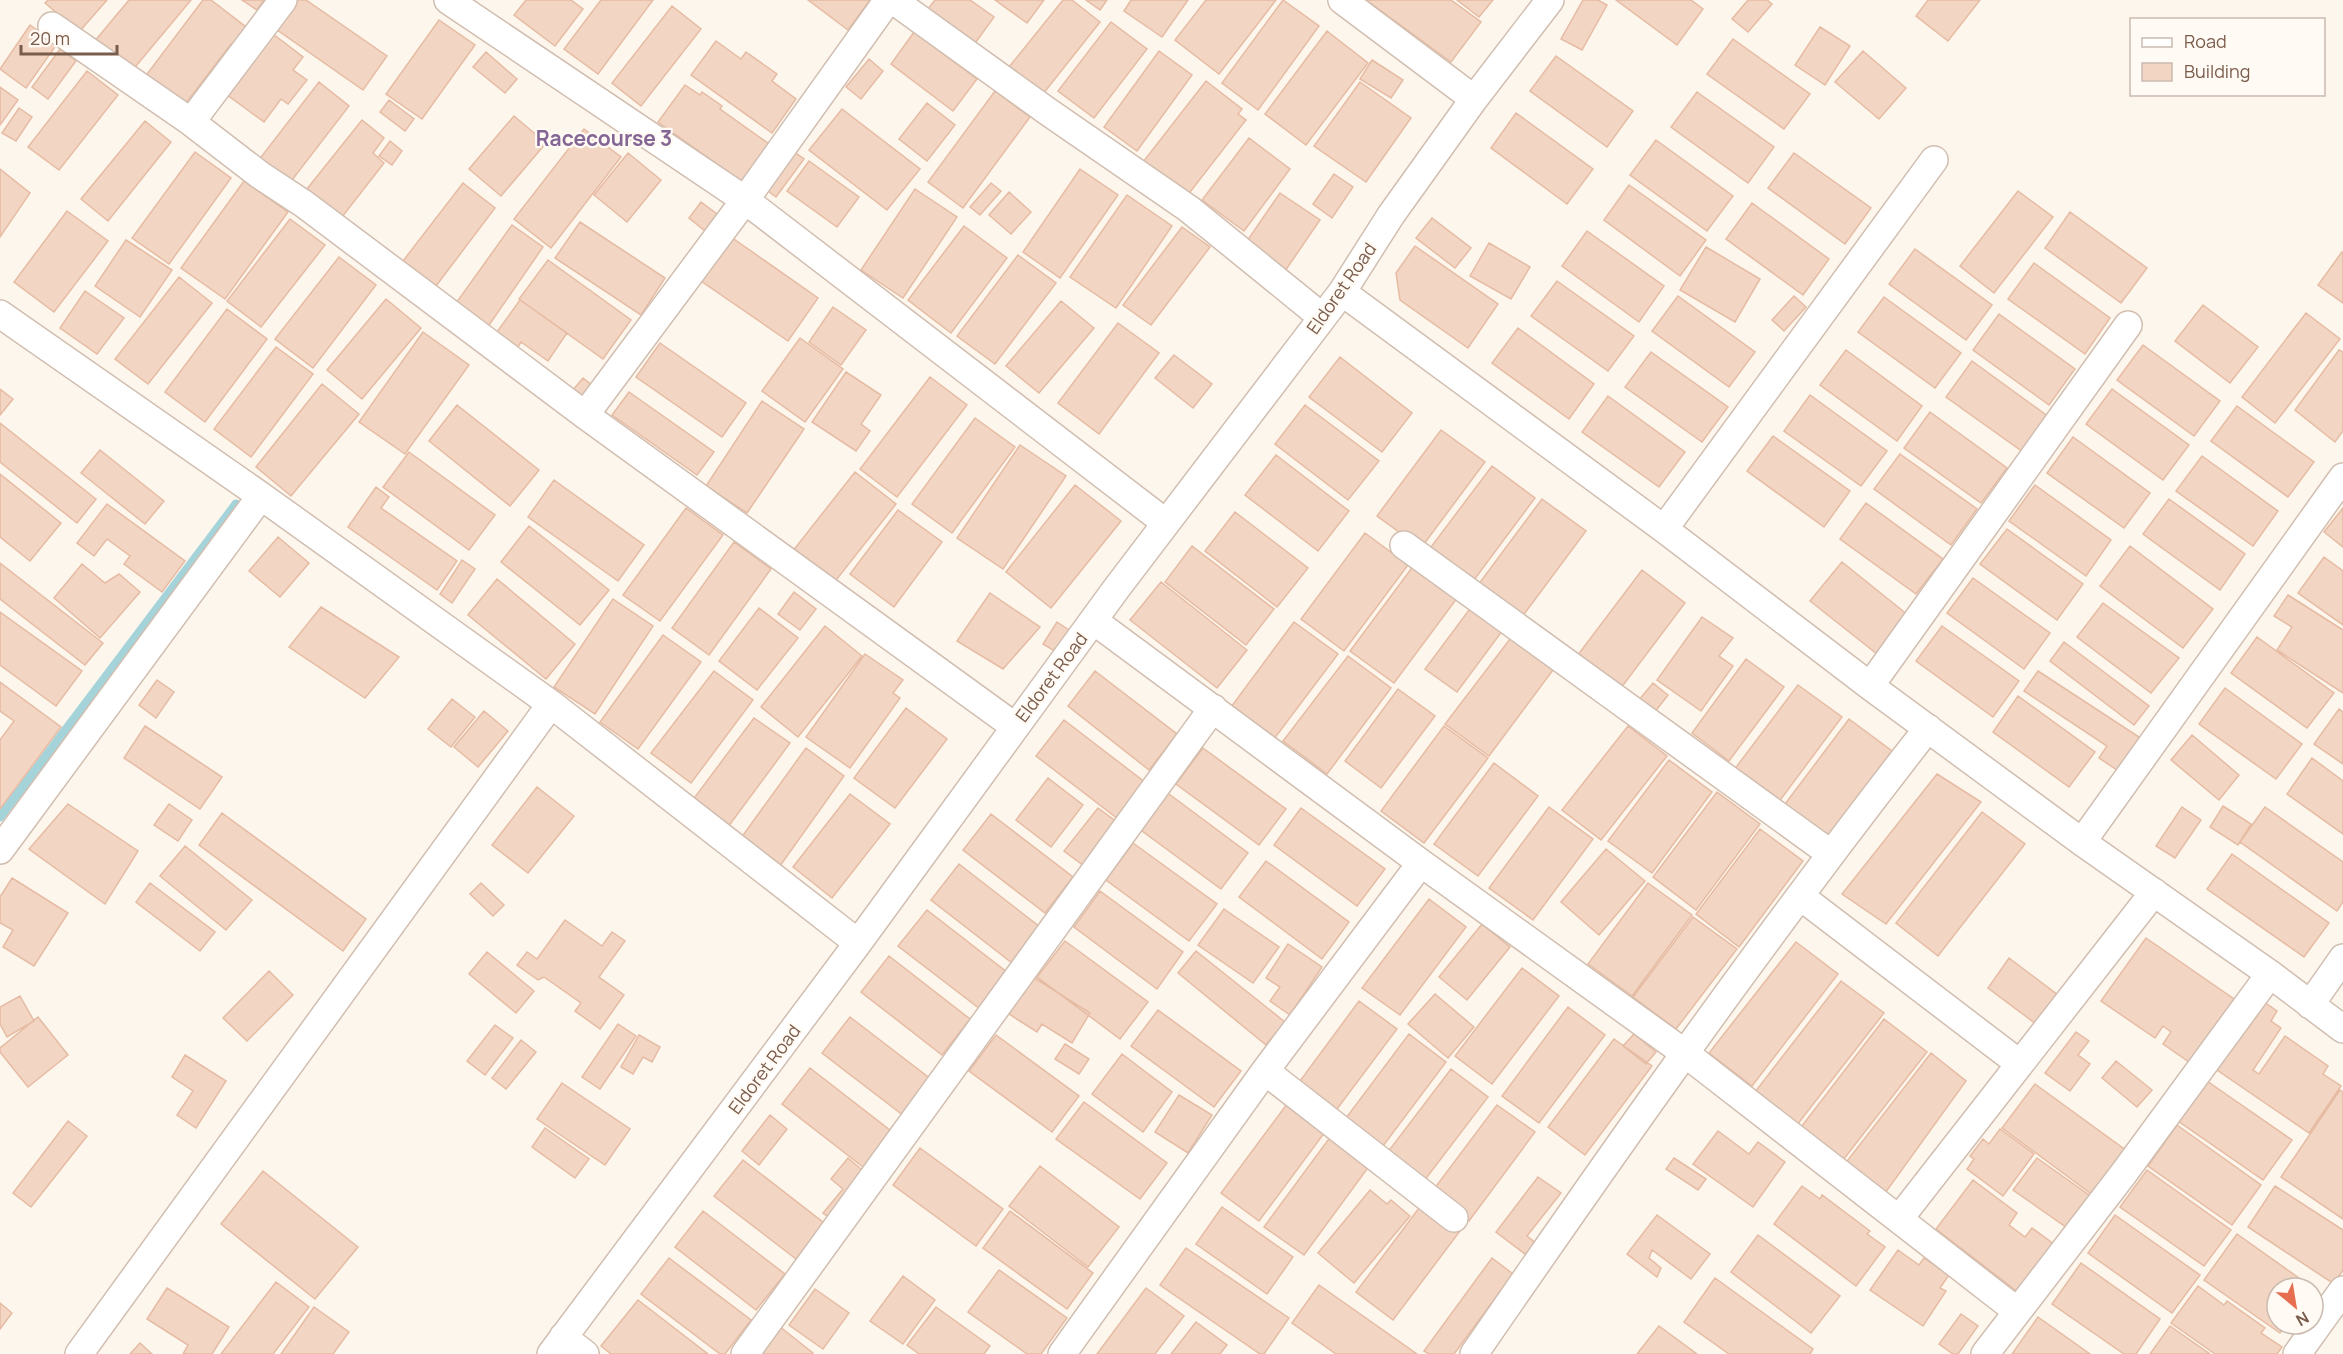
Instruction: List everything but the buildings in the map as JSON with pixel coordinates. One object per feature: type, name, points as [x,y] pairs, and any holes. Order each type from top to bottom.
[{"type":"street","points":[[190,122],[283,0]]},
{"type":"street","points":[[448,0],[745,200],[1166,524]]},
{"type":"street","points":[[585,415],[745,200],[888,0]]},
{"type":"street","points":[[893,0],[1189,209],[1322,317]]},
{"type":"street","points":[[1342,0],[1474,99]]},
{"type":"street","name":"Eldoret Road","points":[[557,1345],[858,943],[1014,726],[1342,292],[1391,215],[1474,99],[1550,0]]},
{"type":"street","points":[[52,27],[304,204],[585,415],[1014,726]]},
{"type":"street","points":[[1664,529],[1934,160]]},
{"type":"street","points":[[1342,292],[1664,529],[1870,686],[2082,842],[2270,974],[2343,1029]]},
{"type":"street","points":[[0,314],[261,496],[551,704],[858,943]]},
{"type":"street","points":[[1870,686],[2128,325]]},
{"type":"street","points":[[2082,842],[2343,477]]},
{"type":"street","points":[[0,850],[261,496]]},
{"type":"street","points":[[1404,545],[1831,854]]},
{"type":"street","points":[[1094,621],[1421,863],[1686,1054],[2017,1311]]},
{"type":"street","points":[[79,1354],[551,704]]},
{"type":"street","points":[[745,1354],[1214,708]]},
{"type":"street","points":[[1474,1354],[1800,896],[1928,728]]},
{"type":"street","points":[[1062,1354],[1265,1071],[1421,863]]},
{"type":"street","points":[[1899,1220],[2154,892]]},
{"type":"street","points":[[1800,896],[2020,1064]]},
{"type":"street","points":[[2310,1005],[2343,958]]},
{"type":"street","points":[[1985,1354],[2124,1173],[2270,974]]},
{"type":"street","points":[[1265,1071],[1454,1218]]},
{"type":"street","points":[[2297,1354],[2343,1290]]},
{"type":"street","points":[[557,1345],[585,1354]]},
{"type":"waterway","points":[[0,817],[236,504]]},
{"type":"district","name":"Racecourse 3","points":[[604,138]]}]
